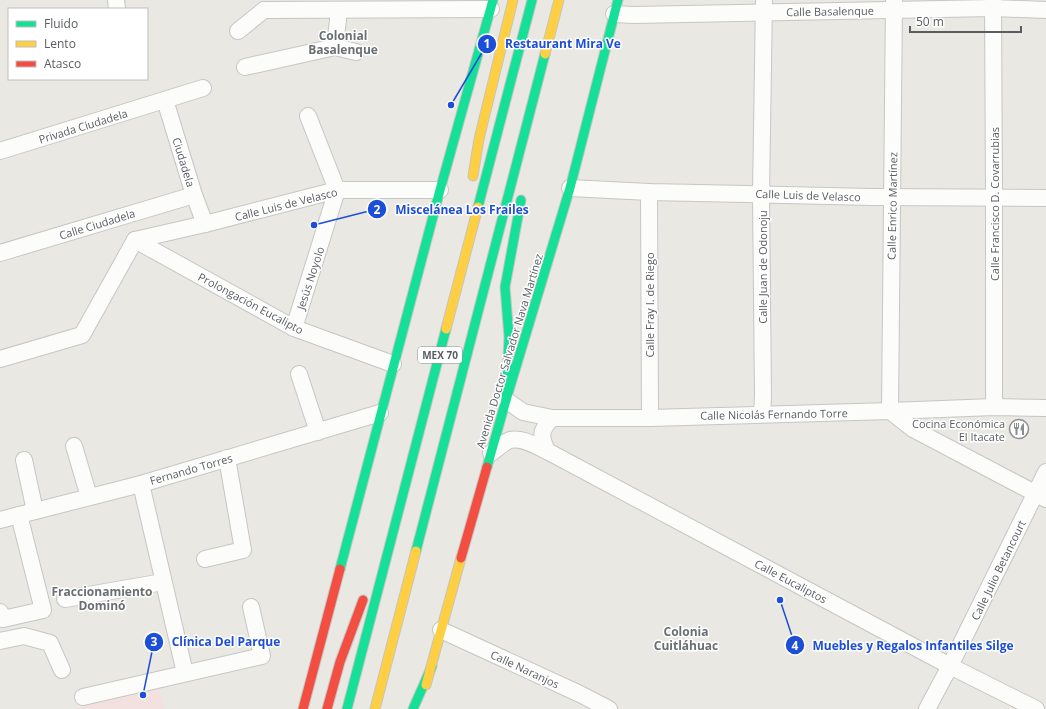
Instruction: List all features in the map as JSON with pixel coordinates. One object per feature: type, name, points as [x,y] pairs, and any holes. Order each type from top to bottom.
[{"type":"main road","points":[[471,186],[479,139],[513,0]]},
{"type":"main road","name":"MEX 70","points":[[347,709],[532,0]]},
{"type":"main road","name":"MEX 70","points":[[375,709],[559,0]]},
{"type":"main road","points":[[303,709],[393,364],[492,4]]},
{"type":"main road","name":"Avenida Doctor Salvador Nava Martínez","points":[[420,709],[506,400],[570,188],[616,7]]},
{"type":"main road","points":[[528,155],[535,95]]},
{"type":"main road","points":[[506,400],[509,338],[505,287],[522,193]]},
{"type":"main road","points":[[464,261],[468,210]]},
{"type":"main road","points":[[375,568],[407,481]]},
{"type":"main road","points":[[328,709],[340,662],[366,590]]},
{"type":"main road","points":[[413,709],[432,666]]},
{"type":"street","points":[[238,31],[264,5],[339,10],[393,5],[492,4]]},
{"type":"street","name":"Calle Basalenque","points":[[616,7],[633,15],[764,6],[993,4],[1046,10]]},
{"type":"street","name":"Calle Francisco D. Covarrubias","points":[[993,4],[994,407]]},
{"type":"street","name":"Calle Enrico Martínez","points":[[890,411],[894,5]]},
{"type":"street","name":"Calle Juan de Odonoju","points":[[762,414],[761,194],[764,6]]},
{"type":"street","points":[[335,48],[339,10]]},
{"type":"street","points":[[245,68],[335,48],[356,52]]},
{"type":"street","name":"Privada Ciudadela","points":[[0,151],[202,88]]},
{"type":"street","name":"Ciudadela","points":[[165,100],[194,195],[205,224]]},
{"type":"street","points":[[308,116],[338,190]]},
{"type":"street","name":"Calle Luis de Velasco","points":[[570,188],[649,192],[892,197],[1046,198]]},
{"type":"street","name":"Calle Luis de Velasco","points":[[135,240],[205,224],[338,190],[440,190]]},
{"type":"street","name":"Jesús Noyolo","points":[[294,328],[338,190]]},
{"type":"street","name":"Calle Fray I. de Riego","points":[[649,192],[650,418]]},
{"type":"street","name":"Calle Ciudadela","points":[[0,253],[194,195]]},
{"type":"street","points":[[0,359],[82,335],[135,240]]},
{"type":"street","name":"Prolongación Eucalipto","points":[[135,240],[294,328],[393,364]]},
{"type":"street","points":[[299,374],[318,432]]},
{"type":"street","name":"Calle Nicolás Fernando Torre","points":[[506,400],[523,412],[552,418],[650,418],[994,407],[1046,408]]},
{"type":"street","points":[[890,411],[913,429],[1041,496]]},
{"type":"street","name":"Fernando Torres","points":[[0,520],[141,484],[380,413]]},
{"type":"street","points":[[547,451],[542,441],[542,432],[544,427],[552,418]]},
{"type":"street","name":"Calle Eucaliptos","points":[[491,453],[509,441],[517,440],[527,442],[547,451],[950,666],[1036,709]]},
{"type":"street","points":[[74,446],[89,497]]},
{"type":"street","points":[[205,558],[243,550],[227,458]]},
{"type":"street","points":[[24,460],[35,511]]},
{"type":"street","name":"Calle Julio Betancourt","points":[[927,709],[1041,496],[1046,472]]},
{"type":"street","points":[[141,484],[185,673]]},
{"type":"street","points":[[2,616],[43,610],[19,515]]},
{"type":"street","points":[[65,599],[163,582]]},
{"type":"street","points":[[83,697],[262,656],[251,607]]},
{"type":"street","name":"Calle Naranjos","points":[[441,630],[580,694],[609,709]]},
{"type":"street","points":[[0,641],[24,636],[50,643],[62,670]]},
{"type":"shaded area","points":[[159,687],[164,709],[74,709],[93,704]]},
{"type":"traffic: fast","points":[[340,569],[440,190],[493,0]]},
{"type":"traffic: fast","points":[[478,207],[532,0]]},
{"type":"traffic: fast","points":[[487,467],[570,188],[618,0]]},
{"type":"traffic: fast","points":[[416,551],[545,54]]},
{"type":"traffic: fast","points":[[506,400],[509,337],[505,287],[521,200]]},
{"type":"traffic: fast","points":[[347,709],[446,329]]},
{"type":"traffic: fast","points":[[413,709],[432,666]]},
{"type":"traffic: slow","points":[[473,176],[479,139],[513,0]]},
{"type":"traffic: slow","points":[[545,54],[559,0]]},
{"type":"traffic: slow","points":[[446,329],[478,207]]},
{"type":"traffic: slow","points":[[375,709],[416,551]]},
{"type":"traffic: slow","points":[[426,685],[461,558]]},
{"type":"traffic: jam","points":[[461,558],[487,467]]},
{"type":"traffic: jam","points":[[303,709],[340,569]]},
{"type":"traffic: jam","points":[[327,709],[340,662],[363,600]]},
{"type":"place","name":"Restaurant Mira Ve","points":[[451,105]]},
{"type":"place","name":"Miscelánea Los Frailes","points":[[314,225]]},
{"type":"place","name":"Cocina Económica El Itacate","points":[[1019,429]]},
{"type":"place","name":"Muebles y Regalos Infantiles Silge","points":[[780,600]]},
{"type":"place","name":"Clínica Del Parque","points":[[143,695]]},
{"type":"district","name":"Colonial Basalenque","points":[[343,42]]},
{"type":"district","name":"Fraccionamiento Dominó","points":[[102,598]]},
{"type":"district","name":"Colonia Cuitláhuac","points":[[686,638]]}]
